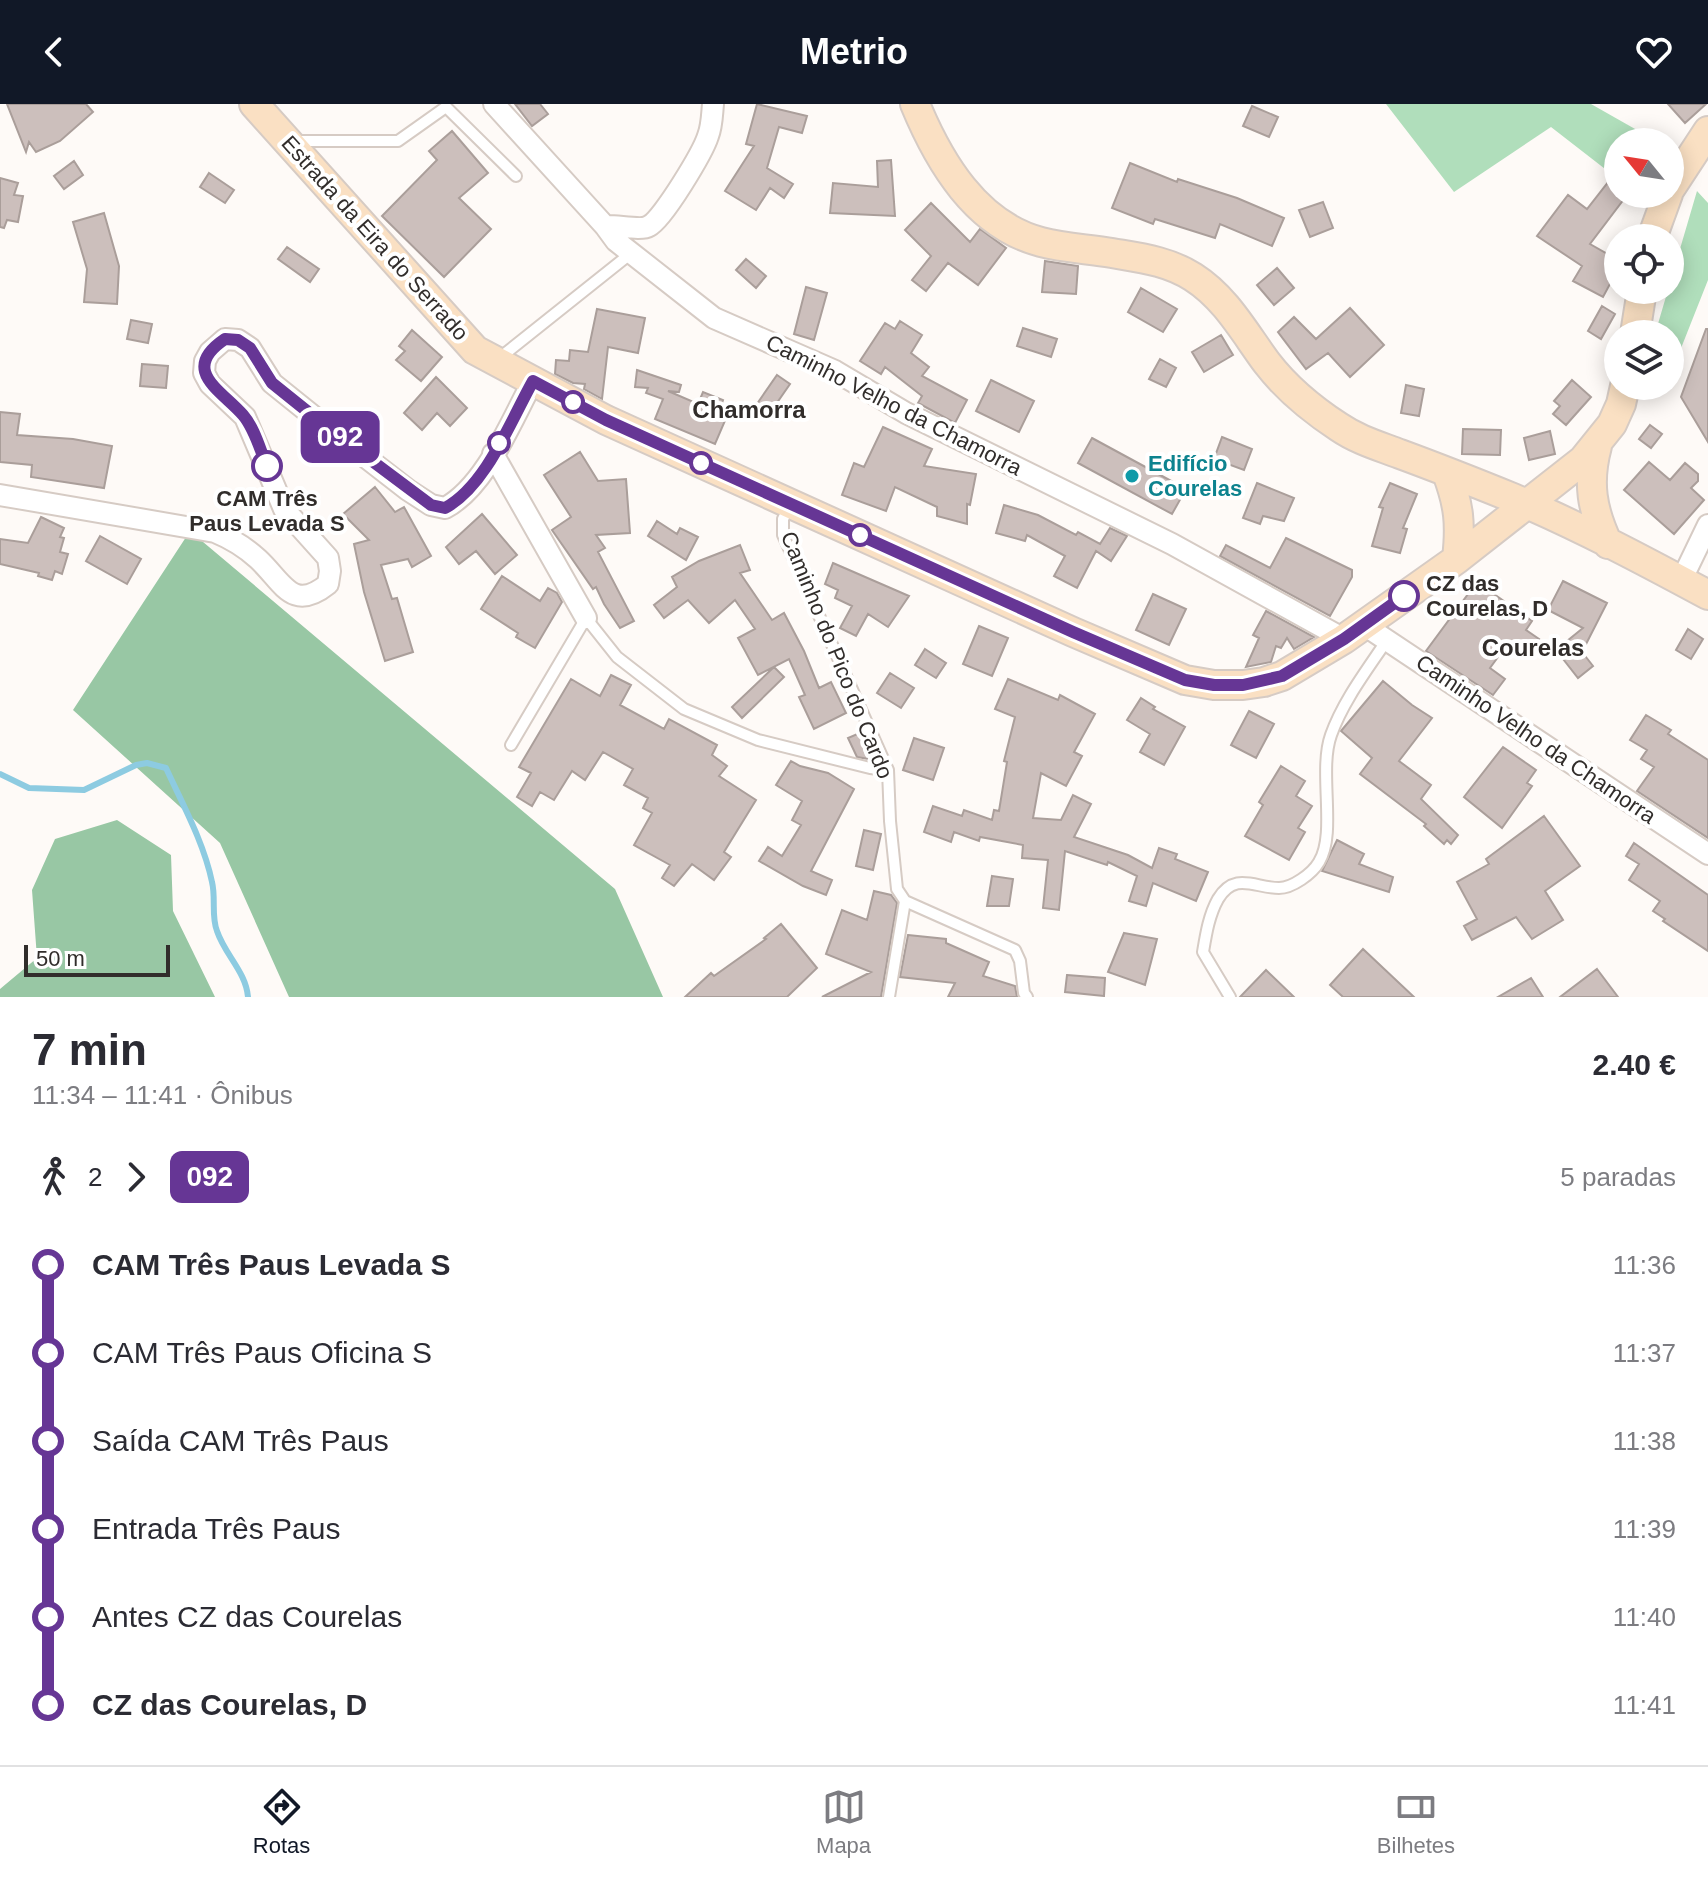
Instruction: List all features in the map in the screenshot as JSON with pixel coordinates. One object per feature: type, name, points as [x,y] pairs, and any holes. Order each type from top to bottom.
[{"type":"main road","name":"Estrada da Eira do Serrado","points":[[254,104],[475,350],[606,420],[1185,680],[1214,685],[1264,682],[1365,635],[1566,475],[1597,446]]},
{"type":"main road","points":[[915,104],[947,166],[970,198],[986,214],[1018,234],[1041,242],[1168,263],[1193,277],[1225,304],[1269,365],[1304,401],[1341,429],[1366,442],[1528,505],[1708,595]]},
{"type":"main road","points":[[1684,169],[1708,131]]},
{"type":"main road","points":[[1608,544],[1590,496],[1591,469],[1597,446],[1612,424],[1622,400]]},
{"type":"main road","points":[[1447,473],[1460,515],[1457,559]]},
{"type":"street","name":"Caminho Velho da Chamorra","points":[[494,104],[616,241],[714,318],[835,371],[906,413],[1365,635],[1708,854]]},
{"type":"street","points":[[605,226],[644,228],[657,221],[704,148],[710,132],[713,104]]},
{"type":"street","points":[[0,495],[215,532],[238,542],[293,594],[316,594],[328,584],[328,558],[284,509],[245,417],[210,384],[204,373],[210,352],[225,339],[238,340],[250,348],[272,383],[431,505],[445,508],[460,500],[479,477],[533,381]]},
{"type":"street","points":[[493,454],[586,618]]},
{"type":"street","points":[[1681,581],[1708,525]]},
{"type":"lane","points":[[288,141],[398,141],[446,107],[516,176]]},
{"type":"lane","points":[[497,361],[630,254]]},
{"type":"lane","name":"Caminho do Pico do Cardo","points":[[791,504],[783,519],[783,535],[888,770],[897,889],[905,901],[889,997]]},
{"type":"lane","points":[[511,745],[586,618],[617,657],[684,709],[758,740],[888,770]]},
{"type":"lane","points":[[1230,997],[1203,952],[1209,921],[1219,897],[1236,883],[1253,882],[1279,888],[1298,881],[1318,865],[1324,851],[1325,771],[1330,736],[1353,691],[1365,635]]},
{"type":"lane","points":[[905,901],[1015,950],[1027,997]]},
{"type":"green space","points":[[1386,104],[1591,104],[1633,128],[1604,128],[1604,168],[1551,127],[1454,192]]},
{"type":"green space","points":[[1697,191],[1708,203],[1708,280],[1684,341],[1684,320],[1659,320],[1664,304],[1684,304],[1684,235]]},
{"type":"green space","points":[[190,531],[615,889],[663,997],[289,997],[220,843],[73,710]]},
{"type":"green space","points":[[117,820],[171,855],[173,911],[215,997],[0,997],[0,989],[37,958],[32,890],[55,839]]},
{"type":"building","points":[[7,104],[86,104],[93,112],[60,141],[36,152],[29,142],[26,152]]},
{"type":"building","points":[[515,104],[540,104],[548,114],[532,126]]},
{"type":"building","points":[[757,104],[807,116],[802,133],[779,127],[767,168],[793,184],[784,198],[770,188],[756,210],[725,191],[754,146],[746,144]]},
{"type":"building","points":[[1668,104],[1706,104],[1685,123]]},
{"type":"building","points":[[1252,106],[1278,117],[1269,137],[1243,126]]},
{"type":"building","points":[[452,131],[488,173],[459,198],[491,229],[444,277],[382,216],[437,160],[429,151]]},
{"type":"building","points":[[891,160],[895,216],[830,213],[833,183],[878,187],[877,161]]},
{"type":"building","points":[[74,161],[83,175],[64,189],[54,176]]},
{"type":"building","points":[[1130,163],[1177,182],[1178,179],[1237,198],[1284,218],[1272,246],[1220,224],[1215,238],[1155,219],[1153,224],[1112,208]]},
{"type":"building","points":[[209,173],[234,190],[225,203],[200,187]]},
{"type":"building","points":[[0,178],[18,183],[14,195],[23,196],[18,222],[7,220],[4,228],[0,227]]},
{"type":"building","points":[[1604,187],[1604,208],[1617,208],[1590,244],[1604,252],[1603,297],[1573,281],[1582,266],[1537,236],[1568,195],[1587,209]]},
{"type":"building","points":[[1323,202],[1333,228],[1310,237],[1299,210]]},
{"type":"building","points":[[931,203],[970,242],[980,229],[1006,248],[978,285],[948,263],[926,291],[912,280],[931,256],[905,230]]},
{"type":"building","points":[[104,213],[119,266],[117,304],[84,302],[87,269],[73,222]]},
{"type":"building","points":[[287,247],[319,269],[310,282],[278,259]]},
{"type":"building","points":[[746,259],[766,276],[756,288],[736,270]]},
{"type":"building","points":[[1045,261],[1078,266],[1076,294],[1042,292]]},
{"type":"building","points":[[1277,268],[1294,288],[1274,305],[1257,285]]},
{"type":"building","points":[[806,287],[827,293],[814,340],[794,334]]},
{"type":"building","points":[[1141,288],[1177,309],[1163,332],[1128,312]]},
{"type":"building","points":[[1602,306],[1615,314],[1612,320],[1604,320],[1601,339],[1588,331]]},
{"type":"building","points":[[1350,308],[1384,345],[1350,377],[1328,353],[1306,369],[1278,332],[1294,317],[1316,339]]},
{"type":"building","points":[[597,309],[645,318],[638,353],[608,347],[602,399],[584,389],[585,384],[573,383],[555,374],[556,360],[569,361],[570,350],[588,352]]},
{"type":"building","points":[[131,320],[152,324],[148,343],[127,339]]},
{"type":"building","points":[[900,321],[922,335],[911,353],[929,367],[922,376],[967,400],[955,423],[918,403],[922,396],[885,367],[881,374],[860,361],[885,323],[895,329]]},
{"type":"building","points":[[1023,328],[1057,339],[1051,357],[1017,346]]},
{"type":"building","points":[[1708,329],[1708,442],[1683,400],[1684,389]]},
{"type":"building","points":[[412,330],[442,357],[421,381],[396,360],[405,351],[399,346]]},
{"type":"building","points":[[1221,335],[1233,355],[1204,372],[1192,352]]},
{"type":"building","points":[[1160,359],[1176,368],[1166,387],[1149,379]]},
{"type":"building","points":[[142,364],[168,366],[166,388],[140,386]]},
{"type":"building","points":[[637,370],[681,385],[679,392],[668,391],[698,404],[703,392],[723,400],[719,412],[727,416],[715,444],[655,419],[663,399],[646,393],[648,388],[635,387]]},
{"type":"building","points":[[777,375],[790,384],[765,420],[752,411]]},
{"type":"building","points":[[436,377],[467,408],[450,426],[437,413],[422,430],[404,413]]},
{"type":"building","points":[[991,380],[1034,401],[1019,432],[976,411]]},
{"type":"building","points":[[1572,380],[1591,397],[1566,425],[1553,414],[1560,406],[1554,401]]},
{"type":"building","points":[[1406,385],[1424,389],[1419,416],[1401,413]]},
{"type":"building","points":[[0,412],[20,414],[17,435],[73,439],[112,446],[104,488],[31,477],[32,465],[0,462]]},
{"type":"building","points":[[1650,425],[1662,434],[1651,448],[1639,439]]},
{"type":"building","points":[[883,427],[932,449],[924,466],[976,474],[970,505],[967,504],[967,524],[937,516],[937,507],[895,487],[886,511],[842,495],[854,463],[864,467]]},
{"type":"building","points":[[1463,429],[1501,430],[1500,455],[1462,454]]},
{"type":"building","points":[[1550,431],[1555,454],[1529,460],[1524,438]]},
{"type":"building","points":[[1222,437],[1252,449],[1244,470],[1214,459]]},
{"type":"building","name":"Edifício Courelas","points":[[1092,438],[1186,489],[1172,514],[1078,463]]},
{"type":"building","points":[[580,452],[598,481],[626,479],[630,533],[596,535],[605,548],[598,552],[634,621],[620,628],[596,587],[593,589],[552,530],[571,517],[544,475]]},
{"type":"building","points":[[1649,462],[1670,480],[1685,463],[1698,474],[1698,481],[1691,488],[1704,500],[1674,534],[1624,490]]},
{"type":"building","points":[[1257,483],[1294,498],[1284,521],[1263,516],[1260,524],[1243,518]]},
{"type":"building","points":[[1390,483],[1417,494],[1403,528],[1407,529],[1400,553],[1372,546],[1383,508],[1379,507]]},
{"type":"building","points":[[375,487],[395,512],[404,507],[431,556],[412,567],[408,559],[381,565],[392,599],[397,598],[413,652],[385,661],[364,592],[354,544],[369,540],[343,514]]},
{"type":"building","points":[[1004,505],[1038,515],[1100,544],[1110,528],[1127,536],[1111,561],[1096,551],[1077,588],[1054,576],[1065,556],[1027,535],[1025,541],[996,533]]},
{"type":"building","points":[[482,514],[517,555],[495,574],[476,551],[459,564],[446,547]]},
{"type":"building","points":[[41,517],[64,528],[60,537],[64,538],[60,552],[68,554],[62,574],[55,571],[52,580],[38,576],[39,573],[0,564],[0,539],[28,543]]},
{"type":"building","points":[[657,521],[677,534],[680,528],[698,537],[686,560],[648,536]]},
{"type":"building","points":[[100,536],[141,559],[127,584],[86,561]]},
{"type":"building","points":[[1286,538],[1352,570],[1352,577],[1330,616],[1220,556],[1226,545],[1270,568]]},
{"type":"building","points":[[740,545],[750,570],[740,573],[772,620],[784,613],[819,688],[831,682],[846,713],[814,729],[799,697],[805,695],[789,659],[758,675],[738,638],[755,629],[735,600],[709,623],[688,600],[664,618],[654,605],[677,587],[672,577],[699,561]]},
{"type":"building","points":[[833,563],[909,596],[888,627],[868,614],[856,636],[840,628],[852,606],[835,598],[838,590],[825,584]]},
{"type":"building","points":[[502,576],[540,601],[548,588],[557,593],[562,602],[535,648],[481,609]]},
{"type":"building","points":[[1563,581],[1607,603],[1582,652],[1593,666],[1578,678],[1556,650],[1583,628],[1548,610]]},
{"type":"building","points":[[1477,582],[1532,621],[1526,630],[1539,639],[1527,655],[1509,642],[1490,668],[1505,679],[1493,695],[1426,651]]},
{"type":"building","points":[[1153,594],[1186,609],[1169,645],[1136,630]]},
{"type":"building","points":[[1266,611],[1314,637],[1294,649],[1287,638],[1281,648],[1276,646],[1271,662],[1246,667],[1259,638],[1253,635]]},
{"type":"building","points":[[979,626],[1008,638],[992,676],[963,664]]},
{"type":"building","points":[[1688,629],[1703,639],[1691,659],[1676,650]]},
{"type":"building","points":[[925,649],[946,663],[936,678],[915,665]]},
{"type":"building","points":[[774,667],[784,677],[742,718],[732,707]]},
{"type":"building","points":[[890,673],[914,688],[901,708],[877,693]]},
{"type":"building","points":[[611,675],[631,685],[620,705],[664,729],[669,719],[717,745],[712,755],[727,766],[719,776],[756,800],[724,852],[731,857],[714,880],[692,864],[674,886],[662,878],[670,865],[634,845],[652,813],[643,808],[648,798],[624,785],[633,769],[603,752],[585,780],[572,771],[554,800],[540,792],[532,806],[517,797],[531,773],[519,767],[571,679],[600,696]]},
{"type":"building","points":[[1008,679],[1058,700],[1060,695],[1095,714],[1074,752],[1082,756],[1066,786],[1041,773],[1033,818],[1061,820],[1073,795],[1091,804],[1074,837],[1128,855],[1152,868],[1159,848],[1177,854],[1175,859],[1208,872],[1196,901],[1153,883],[1146,906],[1129,901],[1137,876],[1108,862],[1107,865],[1065,851],[1059,910],[1043,908],[1048,860],[1022,858],[1023,845],[980,837],[979,841],[954,832],[951,842],[924,832],[933,806],[962,816],[964,810],[992,820],[994,810],[999,811],[1007,762],[1004,761],[1015,717],[995,709]]},
{"type":"building","points":[[1383,681],[1432,718],[1399,761],[1431,785],[1421,799],[1458,835],[1451,844],[1447,840],[1444,844],[1424,826],[1426,824],[1360,774],[1372,758],[1341,731]]},
{"type":"building","points":[[1141,698],[1155,707],[1153,709],[1185,727],[1164,765],[1140,752],[1150,734],[1127,720]]},
{"type":"building","points":[[1249,711],[1274,724],[1256,758],[1231,745]]},
{"type":"building","points":[[1646,715],[1671,730],[1668,734],[1708,760],[1708,838],[1637,791],[1654,767],[1641,759],[1647,750],[1630,740]]},
{"type":"building","points":[[862,732],[875,760],[857,757],[848,738]]},
{"type":"building","points":[[914,738],[944,748],[933,780],[903,770]]},
{"type":"building","points":[[1503,747],[1536,770],[1527,783],[1532,786],[1502,828],[1464,797]]},
{"type":"building","points":[[791,761],[828,773],[854,789],[811,871],[832,880],[826,895],[759,861],[768,847],[782,856],[801,825],[792,820],[802,801],[776,785]]},
{"type":"building","points":[[1281,766],[1305,781],[1296,796],[1312,806],[1298,828],[1305,832],[1289,860],[1245,836],[1263,805],[1259,802]]},
{"type":"building","points":[[1544,816],[1580,866],[1545,891],[1563,920],[1532,939],[1516,917],[1472,940],[1464,926],[1477,919],[1457,882],[1489,864],[1486,859]]},
{"type":"building","points":[[864,830],[881,834],[873,870],[856,866]]},
{"type":"building","points":[[1337,840],[1364,854],[1359,864],[1393,877],[1389,892],[1322,871]]},
{"type":"building","points":[[1634,843],[1708,895],[1708,951],[1663,921],[1665,919],[1653,911],[1660,901],[1629,880],[1639,864],[1626,856]]},
{"type":"building","points":[[992,876],[1013,879],[1009,906],[987,906]]},
{"type":"building","points":[[874,891],[891,895],[897,903],[881,997],[822,997],[871,972],[826,954],[842,910],[867,920]]},
{"type":"building","points":[[781,924],[817,968],[787,997],[685,997],[711,973],[714,976],[766,939]]},
{"type":"building","points":[[1124,933],[1157,939],[1145,985],[1108,972]]},
{"type":"building","points":[[908,935],[946,939],[946,943],[989,962],[983,976],[1015,986],[1017,997],[948,997],[955,983],[900,977]]},
{"type":"building","points":[[1363,949],[1414,997],[1343,997],[1330,985]]},
{"type":"building","points":[[1597,969],[1618,997],[1560,997]]},
{"type":"building","points":[[1266,970],[1294,997],[1240,997]]},
{"type":"building","points":[[1067,975],[1105,978],[1104,996],[1065,992]]},
{"type":"building","points":[[1531,978],[1543,997],[1498,997]]},
{"type":"waterway","points":[[0,774],[29,788],[84,790],[136,765],[147,763],[166,768],[204,853],[213,888],[215,925],[243,980],[248,997]]},
{"type":"bus line","name":"092","points":[[267,466],[245,417],[210,384],[204,373],[210,352],[225,339],[238,340],[250,348],[272,383],[431,505],[445,508],[460,500],[479,477],[533,381],[606,420],[1185,680],[1214,685],[1243,685],[1282,676],[1344,639],[1404,596]]},
{"type":"place","name":"CAM Três Paus Levada S","points":[[267,466]]},
{"type":"place","name":"Edifício Courelas","points":[[1132,476]]},
{"type":"place","name":"CZ das Courelas, D","points":[[1404,596]]},
{"type":"district","name":"Chamorra","points":[[749,409]]},
{"type":"district","name":"Courelas","points":[[1533,647]]}]
